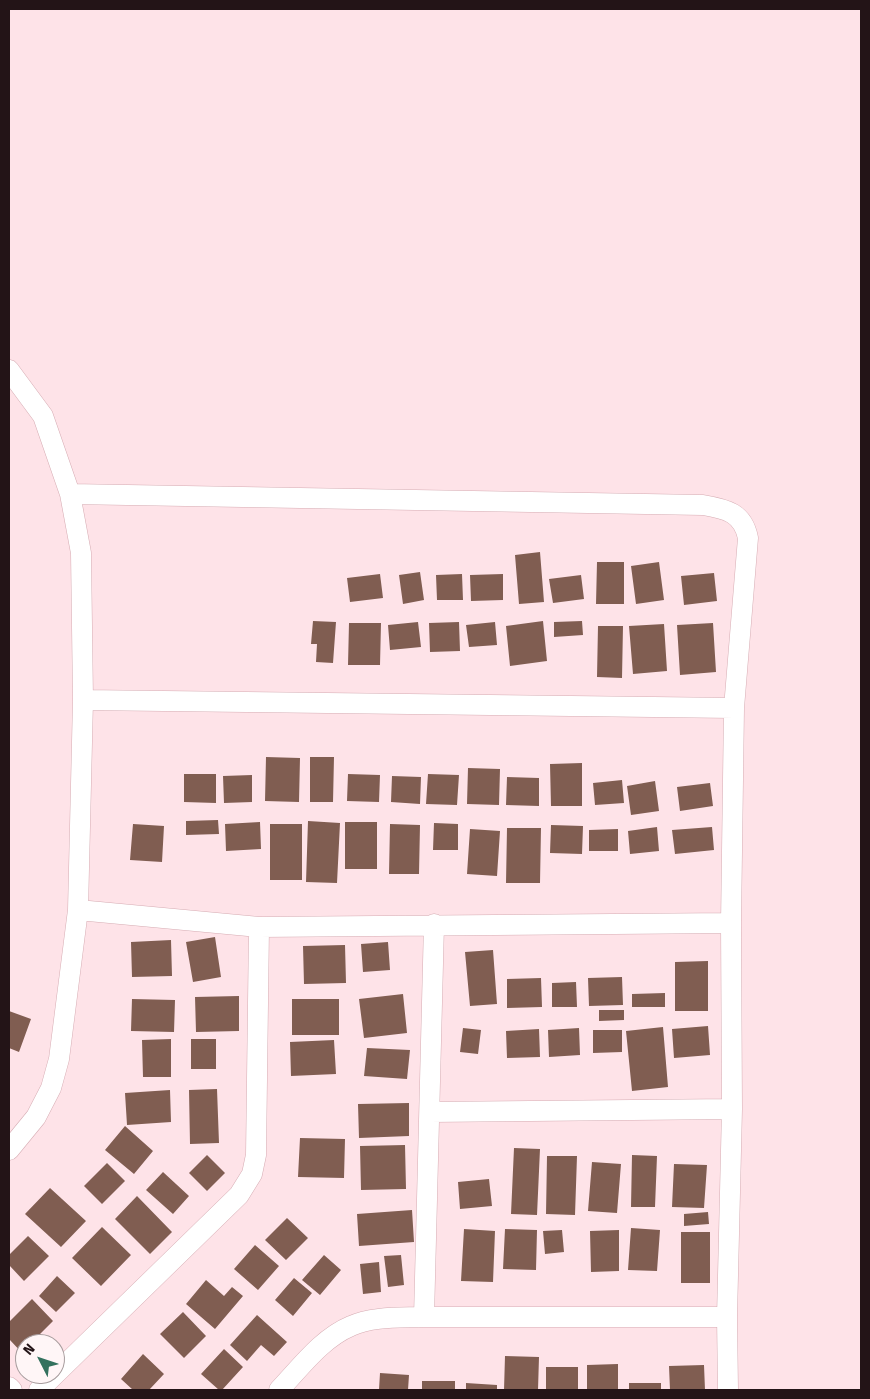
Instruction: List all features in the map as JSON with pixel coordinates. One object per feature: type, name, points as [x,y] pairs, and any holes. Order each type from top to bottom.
[{"type":"street","points":[[9,370],[43,416],[70,494],[81,553],[83,700],[78,910],[59,1059],[51,1088],[36,1116],[9,1150]]},
{"type":"street","points":[[70,494],[694,504],[719,508],[734,514],[745,525],[748,538],[734,708],[731,923],[732,1109],[727,1317],[728,1390]]},
{"type":"street","points":[[83,700],[734,708]]},
{"type":"street","points":[[78,910],[260,927],[434,924],[731,923]]},
{"type":"street","points":[[424,1317],[434,924]]},
{"type":"street","points":[[39,1390],[239,1195],[252,1174],[256,1155],[260,927]]},
{"type":"street","points":[[430,1112],[732,1109]]},
{"type":"street","points":[[279,1390],[332,1336],[352,1325],[376,1320],[424,1317],[727,1317]]},
{"type":"street","points":[[9,1387],[12,1390]]},
{"type":"building","points":[[540,552],[544,602],[519,604],[515,555]]},
{"type":"building","points":[[597,562],[624,562],[624,604],[596,604]]},
{"type":"building","points":[[659,562],[664,600],[636,604],[631,566]]},
{"type":"building","points":[[420,572],[424,600],[403,604],[399,575]]},
{"type":"building","points":[[714,573],[717,601],[684,605],[681,576]]},
{"type":"building","points":[[380,574],[383,598],[350,602],[347,578]]},
{"type":"building","points":[[462,574],[463,600],[437,600],[436,575]]},
{"type":"building","points":[[503,574],[503,600],[471,601],[470,575]]},
{"type":"building","points":[[581,575],[584,599],[553,603],[549,579]]},
{"type":"building","points":[[313,621],[336,622],[333,663],[316,662],[317,644],[311,644]]},
{"type":"building","points":[[543,621],[547,661],[510,666],[506,626]]},
{"type":"building","points":[[582,621],[583,635],[554,637],[554,622]]},
{"type":"building","points":[[418,622],[421,647],[390,650],[388,625]]},
{"type":"building","points":[[459,622],[460,651],[430,652],[429,623]]},
{"type":"building","points":[[495,622],[497,645],[469,647],[466,625]]},
{"type":"building","points":[[349,623],[381,623],[380,665],[348,665]]},
{"type":"building","points":[[713,623],[716,672],[680,675],[677,625]]},
{"type":"building","points":[[664,624],[667,671],[633,674],[629,626]]},
{"type":"building","points":[[598,626],[623,626],[622,678],[597,677]]},
{"type":"building","points":[[266,757],[300,758],[299,802],[265,801]]},
{"type":"building","points":[[310,757],[334,757],[333,802],[310,802]]},
{"type":"building","points":[[582,763],[582,806],[551,806],[550,764]]},
{"type":"building","points":[[468,768],[500,769],[499,805],[467,804]]},
{"type":"building","points":[[184,774],[216,774],[216,803],[184,802]]},
{"type":"building","points":[[348,774],[380,775],[379,802],[347,801]]},
{"type":"building","points":[[428,774],[459,775],[457,805],[426,804]]},
{"type":"building","points":[[252,775],[252,802],[224,803],[223,776]]},
{"type":"building","points":[[392,776],[421,777],[420,804],[391,802]]},
{"type":"building","points":[[507,777],[539,778],[539,806],[506,805]]},
{"type":"building","points":[[622,780],[624,803],[595,805],[593,783]]},
{"type":"building","points":[[655,781],[659,811],[631,815],[627,786]]},
{"type":"building","points":[[710,783],[713,806],[680,811],[677,787]]},
{"type":"building","points":[[218,820],[219,834],[186,835],[186,821]]},
{"type":"building","points":[[308,821],[340,823],[337,883],[306,882]]},
{"type":"building","points":[[260,822],[261,849],[226,851],[225,824]]},
{"type":"building","points":[[345,822],[377,822],[377,869],[345,869]]},
{"type":"building","points":[[434,823],[458,824],[458,850],[433,850]]},
{"type":"building","points":[[133,824],[164,826],[162,862],[130,860]]},
{"type":"building","points":[[270,824],[302,824],[302,880],[270,880]]},
{"type":"building","points":[[390,824],[420,825],[419,874],[389,874]]},
{"type":"building","points":[[551,825],[583,826],[582,854],[550,853]]},
{"type":"building","points":[[657,827],[659,851],[630,854],[628,831]]},
{"type":"building","points":[[712,827],[714,850],[675,854],[672,830]]},
{"type":"building","points":[[507,828],[541,828],[540,883],[506,883]]},
{"type":"building","points":[[470,829],[500,831],[497,876],[467,874]]},
{"type":"building","points":[[618,829],[618,851],[589,851],[589,830]]},
{"type":"building","points":[[215,937],[221,977],[193,982],[186,942]]},
{"type":"building","points":[[171,940],[172,976],[132,977],[131,942]]},
{"type":"building","points":[[388,942],[390,970],[363,972],[361,944]]},
{"type":"building","points":[[345,945],[346,983],[304,984],[303,946]]},
{"type":"building","points":[[493,950],[497,1004],[470,1006],[465,952]]},
{"type":"building","points":[[708,961],[708,1011],[675,1011],[675,962]]},
{"type":"building","points":[[622,977],[623,1005],[589,1006],[588,978]]},
{"type":"building","points":[[541,978],[542,1007],[507,1008],[507,979]]},
{"type":"building","points":[[576,982],[577,1007],[552,1007],[552,983]]},
{"type":"building","points":[[665,993],[665,1007],[632,1007],[632,994]]},
{"type":"building","points":[[403,994],[407,1033],[364,1038],[359,999]]},
{"type":"building","points":[[239,996],[239,1031],[196,1032],[195,997]]},
{"type":"building","points":[[132,999],[175,1000],[174,1032],[131,1031]]},
{"type":"building","points":[[292,999],[339,999],[339,1035],[292,1035]]},
{"type":"building","points":[[599,1010],[624,1010],[624,1020],[599,1021]]},
{"type":"building","points":[[9,1011],[31,1019],[19,1052],[9,1048]]},
{"type":"building","points":[[708,1026],[710,1055],[674,1058],[672,1029]]},
{"type":"building","points":[[663,1027],[668,1087],[632,1091],[626,1031]]},
{"type":"building","points":[[463,1028],[481,1030],[478,1054],[460,1052]]},
{"type":"building","points":[[579,1028],[580,1055],[549,1057],[548,1030]]},
{"type":"building","points":[[539,1029],[540,1057],[507,1058],[506,1031]]},
{"type":"building","points":[[593,1030],[622,1030],[622,1052],[593,1053]]},
{"type":"building","points":[[171,1039],[171,1077],[143,1077],[142,1040]]},
{"type":"building","points":[[191,1039],[216,1039],[216,1069],[191,1069]]},
{"type":"building","points":[[334,1040],[336,1074],[291,1076],[290,1042]]},
{"type":"building","points":[[367,1048],[410,1050],[407,1079],[364,1076]]},
{"type":"building","points":[[217,1089],[219,1143],[190,1144],[189,1090]]},
{"type":"building","points":[[170,1090],[171,1122],[127,1125],[125,1093]]},
{"type":"building","points":[[409,1103],[409,1136],[359,1138],[358,1104]]},
{"type":"building","points":[[125,1126],[153,1151],[134,1174],[105,1150]]},
{"type":"building","points":[[300,1138],[345,1139],[344,1178],[298,1177]]},
{"type":"building","points":[[405,1145],[406,1189],[361,1190],[360,1146]]},
{"type":"building","points":[[514,1148],[540,1149],[537,1215],[511,1214]]},
{"type":"building","points":[[207,1155],[225,1173],[207,1191],[189,1173]]},
{"type":"building","points":[[632,1155],[657,1156],[655,1207],[631,1207]]},
{"type":"building","points":[[547,1156],[577,1156],[575,1215],[546,1214]]},
{"type":"building","points":[[592,1162],[621,1164],[617,1213],[588,1211]]},
{"type":"building","points":[[107,1163],[125,1181],[102,1204],[84,1186]]},
{"type":"building","points":[[674,1164],[707,1165],[704,1208],[672,1207]]},
{"type":"building","points":[[163,1172],[189,1196],[173,1214],[146,1190]]},
{"type":"building","points":[[489,1179],[492,1206],[460,1209],[458,1182]]},
{"type":"building","points":[[50,1188],[86,1221],[61,1247],[25,1214]]},
{"type":"building","points":[[137,1196],[172,1232],[150,1254],[115,1219]]},
{"type":"building","points":[[412,1210],[414,1242],[359,1246],[357,1214]]},
{"type":"building","points":[[708,1212],[709,1224],[684,1226],[684,1214]]},
{"type":"building","points":[[287,1218],[308,1238],[286,1260],[265,1240]]},
{"type":"building","points":[[102,1227],[131,1255],[101,1286],[72,1258]]},
{"type":"building","points":[[631,1228],[660,1230],[657,1271],[628,1270]]},
{"type":"building","points":[[464,1229],[495,1231],[493,1282],[461,1281]]},
{"type":"building","points":[[505,1229],[537,1230],[536,1270],[503,1269]]},
{"type":"building","points":[[562,1230],[564,1252],[545,1254],[543,1231]]},
{"type":"building","points":[[619,1230],[619,1271],[591,1272],[590,1231]]},
{"type":"building","points":[[681,1232],[710,1232],[710,1283],[681,1283]]},
{"type":"building","points":[[28,1236],[49,1256],[24,1281],[9,1265],[9,1255]]},
{"type":"building","points":[[255,1245],[279,1266],[258,1290],[234,1269]]},
{"type":"building","points":[[324,1255],[341,1270],[320,1295],[302,1280]]},
{"type":"building","points":[[401,1255],[404,1285],[388,1287],[384,1256]]},
{"type":"building","points":[[379,1262],[381,1292],[363,1294],[360,1264]]},
{"type":"building","points":[[57,1276],[75,1293],[56,1312],[39,1296]]},
{"type":"building","points":[[294,1278],[312,1293],[293,1316],[275,1300]]},
{"type":"building","points":[[206,1280],[224,1296],[232,1287],[243,1296],[215,1329],[186,1304]]},
{"type":"building","points":[[32,1299],[53,1321],[40,1334],[15,1334],[15,1345],[9,1339],[9,1322]]},
{"type":"building","points":[[183,1312],[206,1336],[184,1358],[160,1334]]},
{"type":"building","points":[[257,1315],[287,1342],[274,1356],[261,1345],[247,1361],[230,1345]]},
{"type":"building","points":[[224,1349],[243,1367],[222,1390],[219,1390],[201,1374]]},
{"type":"building","points":[[143,1354],[164,1374],[149,1390],[133,1390],[121,1379]]},
{"type":"building","points":[[505,1356],[539,1357],[538,1390],[504,1390]]},
{"type":"building","points":[[618,1364],[618,1390],[587,1390],[587,1365]]},
{"type":"building","points":[[704,1365],[705,1390],[670,1390],[669,1366]]},
{"type":"building","points":[[546,1367],[578,1367],[578,1390],[546,1390]]},
{"type":"building","points":[[380,1373],[409,1375],[408,1390],[379,1390]]},
{"type":"building","points":[[422,1381],[455,1381],[455,1390],[422,1390]]},
{"type":"building","points":[[466,1383],[497,1385],[497,1390],[466,1390]]},
{"type":"building","points":[[629,1383],[661,1383],[661,1390],[629,1390]]}]
